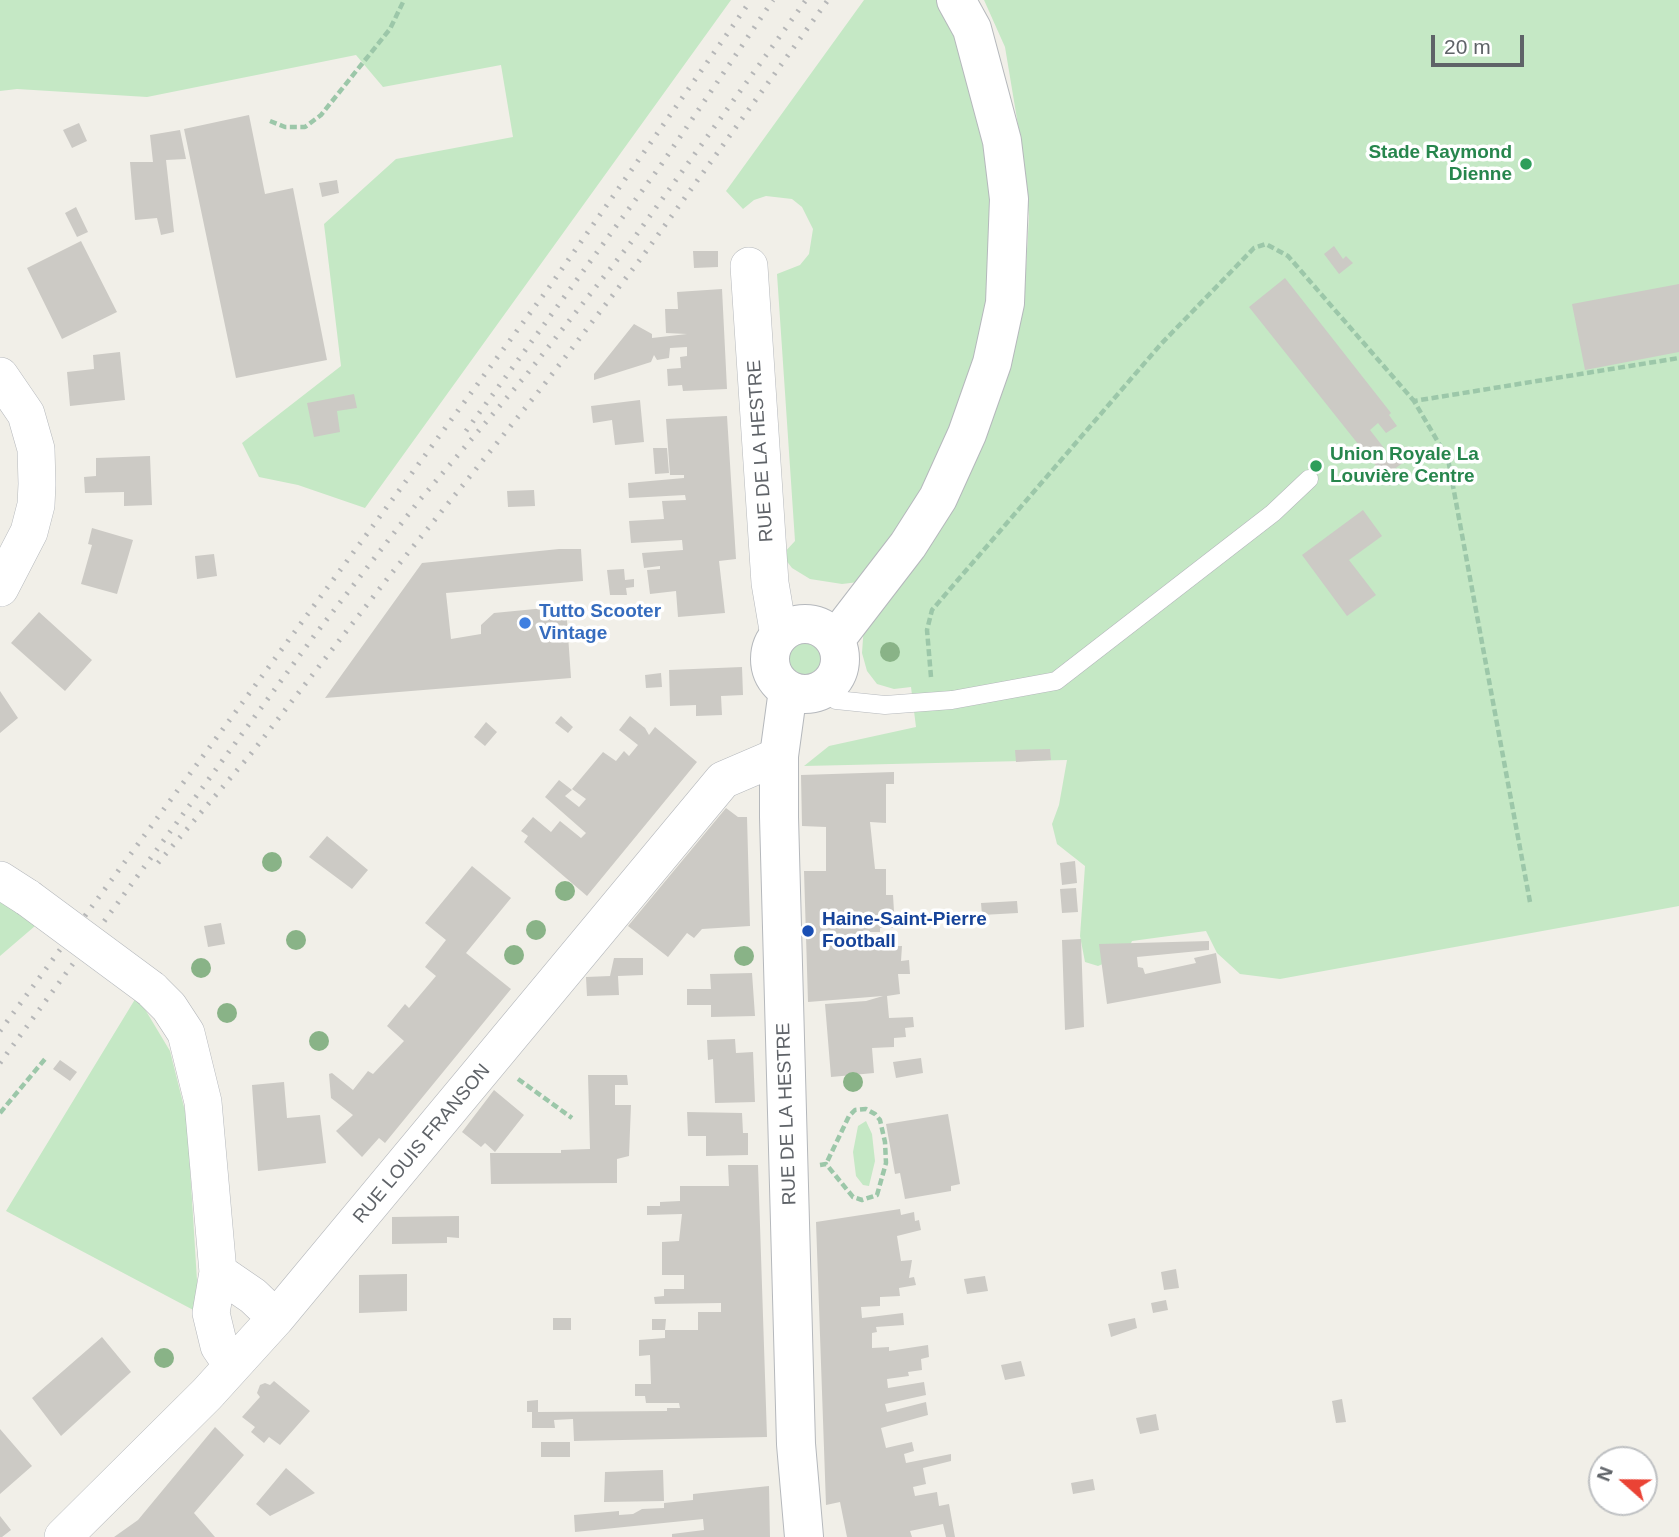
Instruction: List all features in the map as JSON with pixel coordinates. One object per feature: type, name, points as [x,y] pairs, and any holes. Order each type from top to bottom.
[{"type":"street","points":[[835,640],[908,545],[938,498],[967,434],[992,363],[1005,303],[1009,199],[1002,141],[972,29],[956,0]]},
{"type":"street","name":"RUE DE LA HESTRE","points":[[749,266],[769,583],[779,636],[772,648],[770,665],[775,678],[788,690],[779,756],[796,1444],[804,1537]]},
{"type":"street","points":[[0,376],[26,414],[36,450],[37,484],[36,505],[29,533],[0,588]]},
{"type":"street","points":[[779,636],[801,624],[814,625],[835,640],[839,649],[839,668],[829,685],[804,695],[788,690]]},
{"type":"street","name":"RUE LOUIS FRANSON","points":[[63,1537],[276,1318],[723,780],[779,756]]},
{"type":"street","points":[[14,889],[151,989],[169,1007],[186,1033],[204,1102],[218,1272],[211,1314],[219,1346],[232,1365]]},
{"type":"street","points":[[218,1272],[253,1296],[276,1318]]},
{"type":"lane","points":[[829,685],[836,700],[885,705],[933,702],[1056,681],[1273,513],[1309,479]]},
{"type":"path","points":[[270,121],[285,127],[305,127],[321,115],[390,29],[404,0]]},
{"type":"path","points":[[933,702],[927,647],[932,611],[1161,344],[1254,248],[1266,244],[1288,256],[1414,401],[1448,459],[1530,901]]},
{"type":"path","points":[[1414,401],[1679,358]]},
{"type":"path","points":[[0,1113],[45,1059]]},
{"type":"path","points":[[492,1060],[572,1118]]},
{"type":"path","points":[[866,1109],[875,1114],[880,1120],[885,1142],[886,1163],[877,1195],[862,1200],[853,1198],[827,1164],[849,1116],[855,1110],[866,1109]]},
{"type":"path","points":[[788,1167],[827,1164]]},
{"type":"green space","points":[[0,0],[731,0],[365,508],[298,485],[259,477],[242,443],[341,366],[324,224],[396,159],[513,137],[501,65],[383,87],[356,55],[147,97],[17,89],[0,91]]},
{"type":"green space","name":"Union Royale La Louvière Centre","points":[[864,0],[937,0],[972,29],[1024,304],[1029,216],[1024,161],[1005,47],[984,0],[1679,0],[1679,906],[1280,979],[1240,974],[1217,953],[1206,931],[1132,941],[1126,954],[1098,966],[1085,962],[1080,936],[1085,866],[1057,844],[1052,824],[1059,805],[1067,760],[804,766],[829,746],[916,727],[911,687],[894,689],[877,684],[867,671],[862,653],[867,581],[842,584],[810,579],[792,568],[782,555],[795,541],[777,274],[800,265],[809,254],[813,229],[802,207],[792,199],[766,196],[754,200],[743,209],[726,191]]},
{"type":"green space","points":[[806,642],[819,648],[825,661],[819,674],[806,680],[793,674],[787,661],[793,648]]},
{"type":"green space","points":[[0,899],[15,907],[35,926],[0,956]]},
{"type":"green space","points":[[137,996],[170,1051],[187,1119],[199,1313],[6,1211]]},
{"type":"green space","points":[[866,1121],[872,1134],[875,1161],[869,1186],[863,1185],[856,1176],[853,1152],[858,1126]]},
{"type":"building","points":[[249,115],[265,194],[293,188],[327,360],[236,378],[184,129]]},
{"type":"building","points":[[79,123],[87,141],[72,148],[63,130]]},
{"type":"building","points":[[180,130],[186,159],[166,160],[174,232],[161,235],[157,218],[135,220],[130,162],[153,162],[150,135]]},
{"type":"building","points":[[337,180],[339,193],[322,197],[319,183]]},
{"type":"building","points":[[76,207],[88,232],[77,237],[65,213]]},
{"type":"building","points":[[81,241],[117,312],[62,339],[27,268]]},
{"type":"building","points":[[1334,246],[1343,259],[1346,256],[1353,263],[1339,274],[1324,254]]},
{"type":"building","points":[[693,251],[718,251],[718,267],[694,268]]},
{"type":"building","points":[[1285,278],[1391,413],[1389,415],[1397,426],[1386,433],[1378,423],[1370,430],[1384,448],[1370,459],[1249,307]]},
{"type":"building","points":[[1679,284],[1679,352],[1585,370],[1572,304]]},
{"type":"building","points":[[722,289],[727,389],[683,391],[682,385],[668,386],[667,369],[681,368],[680,357],[687,356],[687,347],[670,348],[669,358],[657,360],[654,355],[651,362],[594,380],[594,374],[634,324],[652,334],[652,338],[687,334],[666,333],[665,309],[678,309],[677,292]]},
{"type":"building","points":[[120,352],[125,400],[70,406],[67,372],[94,369],[93,355]]},
{"type":"building","points":[[354,394],[357,408],[337,411],[340,432],[314,437],[307,403]]},
{"type":"building","points":[[640,400],[644,442],[615,445],[612,420],[593,423],[591,406]]},
{"type":"building","points":[[727,416],[736,559],[719,561],[725,613],[678,617],[676,591],[650,594],[647,570],[660,569],[660,566],[644,568],[642,553],[683,550],[682,540],[631,543],[629,521],[664,519],[662,501],[686,500],[685,495],[629,498],[628,483],[684,478],[684,475],[670,475],[666,419]]},
{"type":"building","points":[[1407,446],[1413,455],[1384,477],[1374,463],[1383,456],[1387,461]]},
{"type":"building","points":[[653,448],[667,448],[669,473],[655,474]]},
{"type":"building","points":[[150,456],[152,505],[124,506],[124,492],[85,493],[84,477],[96,476],[96,458]]},
{"type":"building","points":[[534,490],[535,506],[508,507],[507,491]]},
{"type":"building","points":[[1363,510],[1382,536],[1349,560],[1376,595],[1347,616],[1302,555]]},
{"type":"building","points":[[92,528],[133,540],[117,594],[81,584],[92,545],[88,544]]},
{"type":"building","name":"Tutto Scooter Vintage","points":[[581,549],[583,581],[446,593],[451,639],[481,634],[481,625],[494,613],[566,606],[571,678],[325,698],[422,563]]},
{"type":"building","points":[[214,554],[217,576],[197,579],[195,556]]},
{"type":"building","points":[[624,569],[625,580],[634,579],[634,587],[626,588],[627,595],[610,595],[607,570]]},
{"type":"building","points":[[39,612],[92,660],[65,691],[11,643]]},
{"type":"building","points":[[742,667],[743,695],[721,696],[722,715],[696,716],[696,705],[670,706],[669,670]]},
{"type":"building","points":[[661,673],[662,687],[646,688],[645,675]]},
{"type":"building","points":[[0,691],[18,718],[0,733]]},
{"type":"building","points":[[561,716],[573,727],[568,733],[555,723]]},
{"type":"building","points":[[630,716],[645,728],[649,735],[655,727],[697,762],[587,896],[524,842],[528,836],[521,831],[533,817],[551,832],[560,821],[581,838],[586,833],[545,797],[559,780],[572,790],[565,796],[579,807],[586,799],[572,789],[603,752],[616,761],[624,751],[629,756],[638,745],[619,730]]},
{"type":"building","points":[[486,722],[497,732],[485,746],[474,737]]},
{"type":"building","points":[[1050,749],[1051,760],[1016,762],[1015,750]]},
{"type":"building","points":[[894,772],[894,784],[886,784],[886,823],[870,822],[875,869],[886,869],[886,895],[893,895],[895,928],[880,928],[880,932],[867,932],[867,936],[845,936],[846,947],[902,946],[901,961],[909,960],[910,974],[898,974],[900,994],[887,996],[889,1018],[913,1017],[914,1027],[905,1028],[906,1037],[894,1038],[894,1047],[872,1048],[874,1073],[831,1077],[825,1004],[866,1001],[883,996],[808,1002],[804,871],[826,871],[826,827],[802,826],[801,775]]},
{"type":"building","points":[[726,808],[738,817],[747,817],[750,926],[702,929],[694,938],[687,933],[668,957],[628,926]]},
{"type":"building","points":[[327,836],[368,870],[352,889],[309,857]]},
{"type":"building","points":[[1075,861],[1077,883],[1062,885],[1060,863]]},
{"type":"building","points":[[472,866],[511,898],[466,953],[511,989],[385,1143],[379,1138],[362,1157],[336,1131],[353,1115],[331,1098],[329,1074],[332,1073],[353,1090],[368,1071],[373,1074],[404,1041],[387,1026],[405,1004],[409,1008],[436,976],[425,967],[446,940],[425,923]]},
{"type":"building","points":[[1076,888],[1078,912],[1062,913],[1060,889]]},
{"type":"building","points":[[1017,901],[1018,913],[982,915],[981,903]]},
{"type":"building","points":[[221,923],[225,944],[208,947],[204,926]]},
{"type":"building","points":[[1081,939],[1084,1027],[1065,1030],[1062,940]]},
{"type":"building","points":[[1209,941],[1209,950],[1137,957],[1138,967],[1143,968],[1145,974],[1196,963],[1194,958],[1216,953],[1221,983],[1107,1004],[1099,944]]},
{"type":"building","points":[[614,958],[643,958],[643,975],[618,976],[619,995],[587,996],[586,977],[610,976]]},
{"type":"building","points":[[752,973],[755,1016],[711,1017],[711,1005],[687,1005],[687,989],[711,989],[710,974]]},
{"type":"building","points":[[735,1039],[736,1053],[753,1052],[755,1102],[715,1103],[713,1059],[708,1060],[707,1040]]},
{"type":"building","points":[[921,1058],[923,1073],[896,1078],[893,1062]]},
{"type":"building","points":[[60,1060],[77,1072],[70,1081],[53,1069]]},
{"type":"building","points":[[588,1075],[627,1075],[628,1085],[615,1085],[615,1105],[631,1105],[629,1156],[617,1159],[617,1183],[491,1184],[490,1153],[561,1153],[561,1150],[590,1149]]},
{"type":"building","points":[[284,1082],[287,1118],[320,1115],[326,1163],[258,1171],[252,1085]]},
{"type":"building","points":[[494,1090],[524,1115],[495,1152],[485,1143],[481,1147],[462,1132]]},
{"type":"building","points":[[687,1112],[742,1113],[743,1133],[748,1133],[748,1155],[706,1156],[706,1136],[688,1136]]},
{"type":"building","points":[[948,1114],[960,1184],[951,1186],[951,1191],[905,1199],[900,1173],[895,1174],[886,1124]]},
{"type":"building","points":[[728,1165],[758,1165],[767,1437],[574,1441],[573,1419],[554,1420],[555,1428],[532,1428],[532,1412],[527,1412],[527,1401],[538,1400],[538,1412],[667,1411],[667,1408],[680,1408],[679,1403],[646,1403],[645,1396],[635,1396],[635,1384],[651,1384],[650,1355],[639,1356],[639,1340],[665,1338],[665,1330],[698,1330],[698,1312],[721,1312],[721,1303],[655,1304],[654,1297],[664,1296],[664,1289],[684,1289],[684,1275],[662,1275],[662,1242],[679,1241],[682,1214],[647,1215],[647,1206],[680,1201],[680,1186],[729,1186]]},
{"type":"building","points":[[900,1209],[901,1215],[914,1212],[915,1221],[919,1220],[921,1230],[897,1236],[901,1261],[912,1260],[909,1278],[914,1277],[916,1285],[899,1288],[900,1296],[880,1297],[880,1306],[861,1307],[862,1318],[903,1313],[904,1325],[876,1327],[877,1332],[872,1333],[872,1348],[889,1347],[889,1351],[928,1345],[929,1357],[921,1359],[922,1370],[908,1372],[909,1376],[887,1379],[888,1388],[924,1382],[926,1395],[885,1404],[887,1412],[926,1402],[928,1415],[881,1428],[886,1448],[912,1442],[914,1451],[904,1454],[906,1463],[951,1454],[951,1461],[923,1468],[926,1484],[913,1487],[915,1496],[937,1492],[939,1506],[949,1504],[955,1537],[946,1537],[943,1524],[910,1531],[912,1537],[847,1537],[840,1502],[826,1505],[816,1222]]},
{"type":"building","points":[[459,1216],[459,1238],[447,1237],[447,1243],[392,1244],[392,1217]]},
{"type":"building","points":[[1176,1269],[1179,1288],[1164,1290],[1161,1272]]},
{"type":"building","points":[[407,1274],[407,1311],[359,1313],[359,1275]]},
{"type":"building","points":[[985,1276],[988,1291],[967,1294],[964,1279]]},
{"type":"building","points":[[1166,1300],[1168,1310],[1153,1313],[1151,1303]]},
{"type":"building","points":[[553,1318],[571,1318],[571,1330],[553,1330]]},
{"type":"building","points":[[1135,1318],[1137,1328],[1111,1337],[1108,1324]]},
{"type":"building","points":[[652,1319],[666,1319],[665,1330],[652,1330]]},
{"type":"building","points":[[102,1337],[131,1372],[61,1436],[32,1398]]},
{"type":"building","points":[[1021,1361],[1025,1376],[1005,1380],[1001,1365]]},
{"type":"building","points":[[274,1381],[310,1411],[280,1445],[269,1437],[264,1443],[251,1432],[255,1427],[242,1417],[260,1397],[257,1393],[260,1385],[270,1385]]},
{"type":"building","points":[[1342,1399],[1346,1422],[1336,1423],[1332,1401]]},
{"type":"building","points":[[1156,1414],[1159,1430],[1140,1434],[1136,1418]]},
{"type":"building","points":[[215,1427],[244,1455],[194,1513],[215,1537],[114,1537],[138,1520]]},
{"type":"building","points":[[0,1429],[32,1466],[0,1494]]},
{"type":"building","points":[[541,1442],[570,1442],[570,1457],[541,1457]]},
{"type":"building","points":[[286,1468],[315,1493],[270,1516],[256,1504]]},
{"type":"building","points":[[663,1470],[664,1501],[604,1502],[605,1472]]},
{"type":"building","points":[[1093,1479],[1095,1490],[1073,1494],[1071,1483]]},
{"type":"building","points":[[769,1486],[770,1537],[672,1537],[672,1534],[704,1530],[703,1519],[575,1532],[574,1515],[619,1511],[619,1515],[633,1514],[642,1509],[664,1508],[664,1503],[693,1500],[693,1494]]},
{"type":"building","points":[[0,1516],[11,1530],[2,1537],[0,1537]]},
{"type":"railway","points":[[0,1031],[550,286],[751,0]]},
{"type":"railway","points":[[466,431],[661,165],[773,0]]},
{"type":"railway","points":[[0,1063],[314,636],[418,502],[527,374],[629,245],[806,0]]},
{"type":"railway","points":[[158,863],[250,755],[391,574],[543,386],[642,257],[828,0]]},
{"type":"place","name":"Stade Raymond Dienne","points":[[1526,164]]},
{"type":"place","name":"Union Royale La Louvière Centre","points":[[1316,466]]},
{"type":"place","name":"Tutto Scooter Vintage","points":[[525,623]]},
{"type":"place","name":"Haine-Saint-Pierre Football","points":[[808,931]]}]
